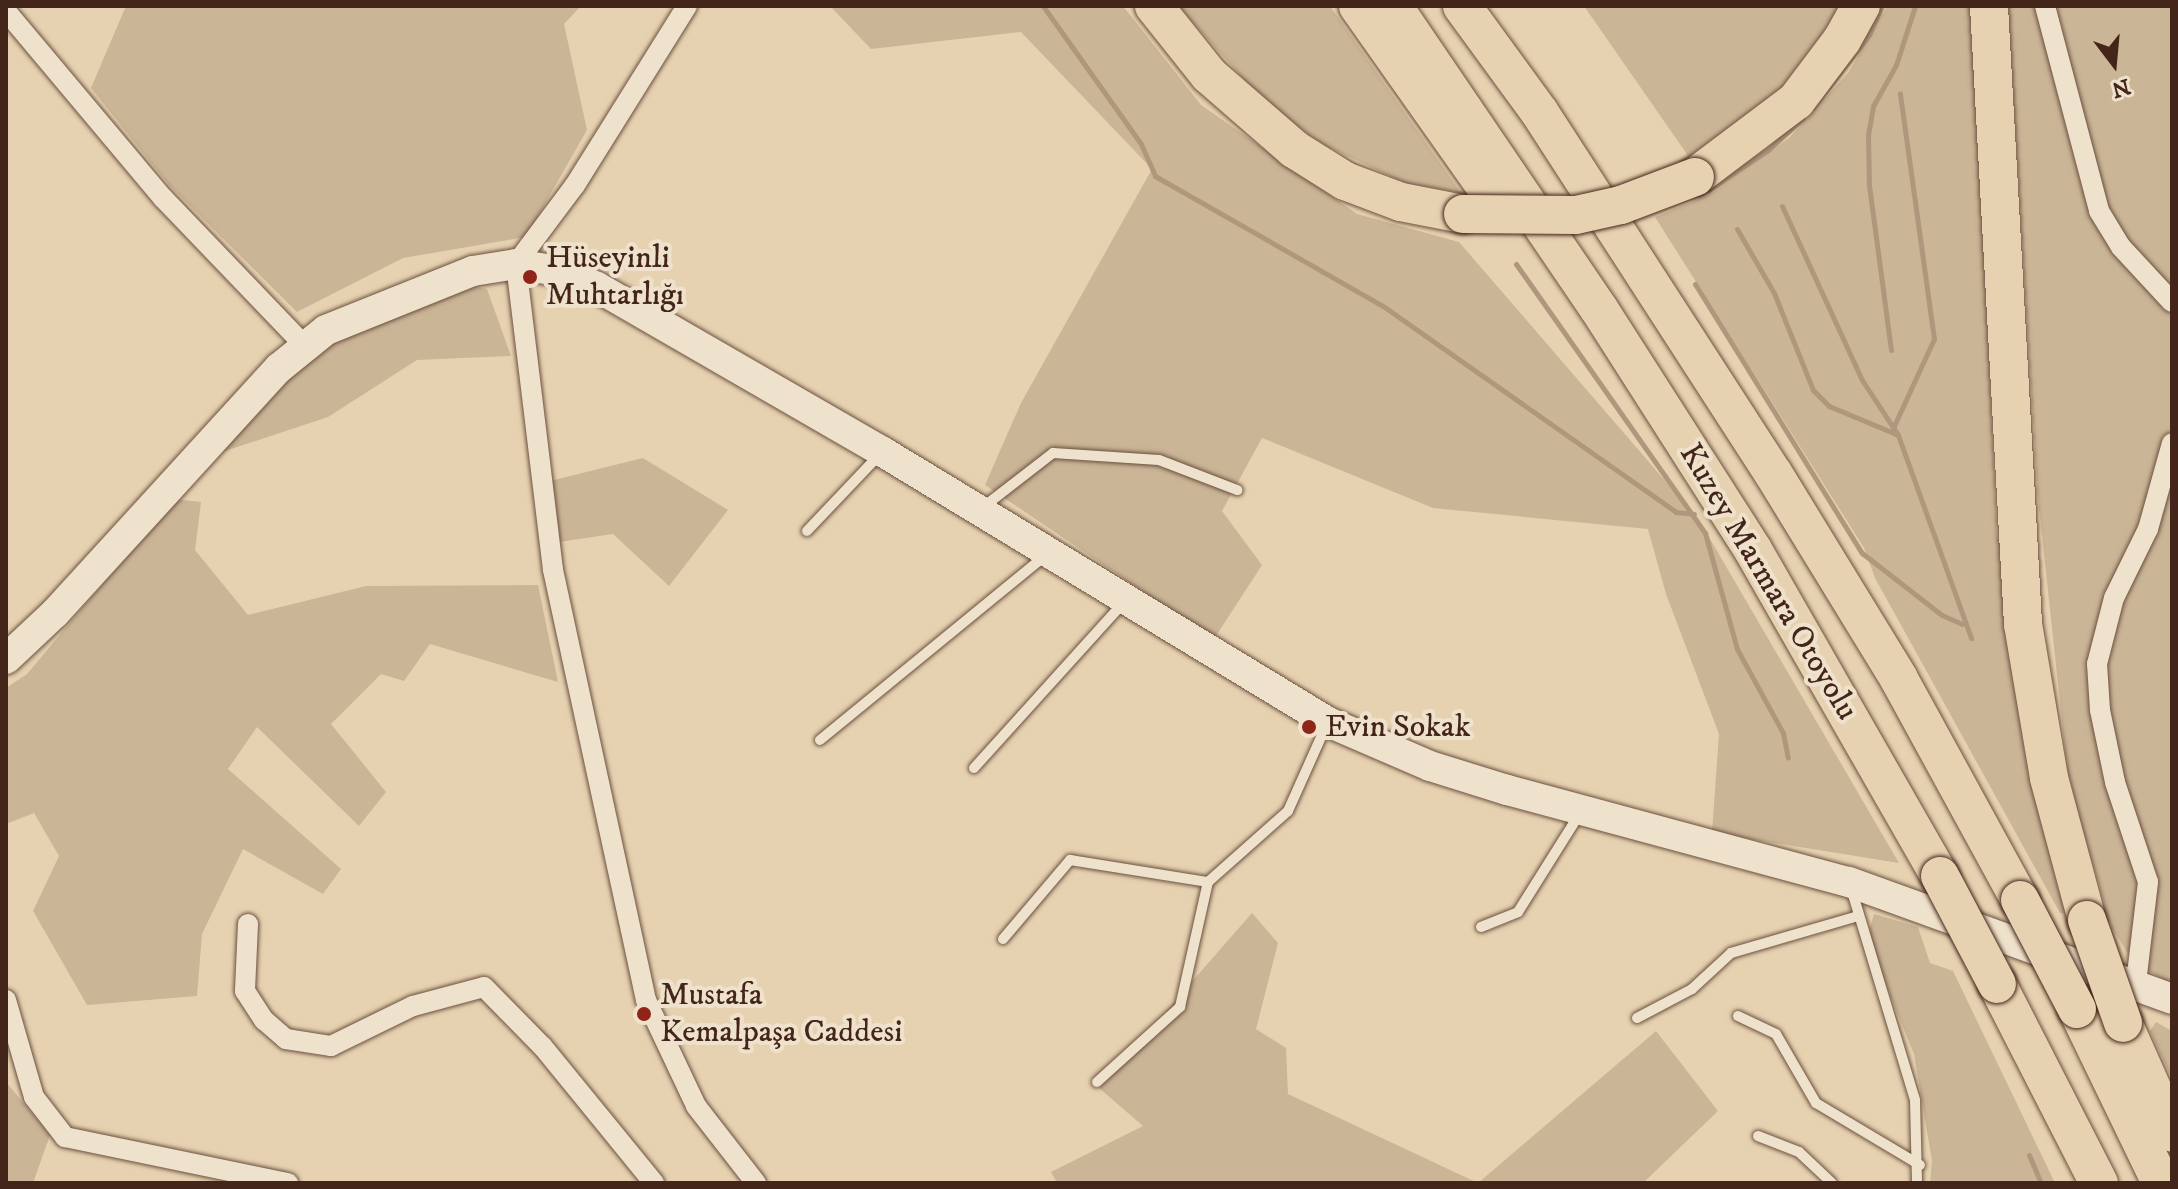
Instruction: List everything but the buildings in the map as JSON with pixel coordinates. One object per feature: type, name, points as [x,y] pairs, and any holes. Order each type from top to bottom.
[{"type":"highway","points":[[1154,6],[1209,75],[1294,149],[1345,181],[1401,202],[1463,214],[1576,215],[1621,205],[1695,177],[1796,101],[1842,40],[1861,6]]},
{"type":"highway","points":[[1358,6],[1583,326],[1753,550]]},
{"type":"highway","name":"Kuzey Marmara Otoyolu","points":[[1393,6],[1599,309],[1753,550],[1940,876],[2099,1183]]},
{"type":"highway","name":"Kuzey Marmara Otoyolu","points":[[1462,6],[1540,113],[1773,473],[1899,679],[2077,1009],[2161,1183]]},
{"type":"highway","points":[[1989,6],[2023,624],[2049,778],[2087,920],[2123,1023],[2172,1133]]},
{"type":"main road","points":[[6,659],[55,613],[279,368],[326,330],[395,299],[473,271],[516,264],[558,271],[597,287],[883,452],[977,512],[1328,722],[1430,766],[1580,813],[1849,882],[2136,983],[2172,999]]},
{"type":"street","points":[[687,6],[575,185],[516,264],[553,570],[646,1000],[696,1106],[756,1183]]},
{"type":"street","points":[[2045,6],[2073,94],[2099,211],[2121,247],[2172,302]]},
{"type":"street","points":[[6,11],[163,198],[306,347]]},
{"type":"street","points":[[2136,983],[2148,882],[2115,782],[2100,710],[2097,664],[2114,598],[2148,529],[2172,443]]},
{"type":"street","points":[[248,924],[245,991],[257,1013],[286,1039],[331,1046],[413,1006],[484,987],[543,1047],[654,1183]]},
{"type":"street","points":[[6,1000],[34,1097],[65,1137],[288,1183]]},
{"type":"lane","points":[[807,531],[883,452]]},
{"type":"lane","points":[[977,512],[1053,453],[1159,460],[1237,490]]},
{"type":"lane","points":[[820,740],[1047,554]]},
{"type":"lane","points":[[974,768],[1124,601]]},
{"type":"lane","points":[[1097,1082],[1180,1007],[1208,882],[1288,811],[1328,722]]},
{"type":"lane","points":[[1481,927],[1518,912],[1580,813]]},
{"type":"lane","points":[[1003,939],[1070,860],[1208,882]]},
{"type":"lane","points":[[1849,882],[1915,1100],[1920,1165],[1916,1182]]},
{"type":"lane","points":[[1637,1018],[1692,989],[1731,953],[1858,916]]},
{"type":"lane","points":[[1738,1016],[1776,1034],[1816,1103],[1920,1165]]},
{"type":"lane","points":[[1758,1136],[1799,1152],[1832,1183]]},
{"type":"shaded area","points":[[126,6],[581,6],[564,24],[587,130],[526,237],[403,258],[297,312],[169,185],[91,88]]},
{"type":"shaded area","points":[[830,6],[1123,6],[1201,105],[1357,214],[1459,242],[1699,520],[1899,863],[1712,833],[1719,734],[1666,594],[1648,529],[1433,508],[1262,438],[1222,511],[1262,565],[1214,639],[985,485],[1021,403],[1152,169],[1021,32],[871,49]]},
{"type":"shaded area","points":[[1178,6],[1330,6],[1461,193],[1405,183],[1324,145],[1269,107]]},
{"type":"shaded area","points":[[1584,6],[1840,6],[1798,72],[1763,111],[1691,160]]},
{"type":"shaded area","points":[[1887,6],[1973,6],[1997,539],[2005,539],[2073,914],[2060,913],[1875,578],[1864,548],[1655,217],[1707,196],[1789,138],[1849,72]]},
{"type":"shaded area","points":[[2008,6],[2172,6],[2172,984],[2134,963],[2112,928],[2069,786],[2038,498]]},
{"type":"shaded area","points":[[444,282],[487,289],[511,356],[417,360],[328,417],[216,454],[301,361]]},
{"type":"shaded area","points":[[643,458],[728,510],[669,586],[613,534],[559,542],[550,481]]},
{"type":"shaded area","points":[[174,499],[201,502],[195,550],[248,615],[366,586],[538,585],[558,682],[430,644],[404,681],[381,674],[331,724],[386,792],[359,826],[257,727],[228,769],[341,869],[323,894],[243,849],[202,934],[197,996],[87,1005],[33,911],[59,856],[34,813],[6,824],[6,688],[27,674]]},
{"type":"shaded area","points":[[1252,913],[1278,943],[1256,1029],[1286,1048],[1288,1094],[1478,1183],[1057,1183],[1051,1172],[1143,1126],[1099,1088]]},
{"type":"shaded area","points":[[1874,914],[1918,927],[1930,963],[1953,971],[2055,1183],[1930,1183],[1932,1161],[1914,1054],[1867,939]]},
{"type":"shaded area","points":[[2156,1022],[2172,1031],[2172,1079],[2150,1031]]},
{"type":"shaded area","points":[[1656,1031],[1718,1111],[1643,1183],[1478,1183]]},
{"type":"shaded area","points":[[6,1082],[50,1135],[33,1183],[6,1183]]},
{"type":"waterway","points":[[1043,6],[1141,144],[1155,176],[1383,306],[1676,512],[1694,514]]},
{"type":"waterway","points":[[1813,108],[1869,35],[1882,6]]},
{"type":"waterway","points":[[1891,350],[1869,186],[1868,135],[1873,106],[1896,65],[1915,6]]},
{"type":"waterway","points":[[1893,428],[1934,339],[1900,93]]},
{"type":"waterway","points":[[1709,190],[1768,150],[1803,118]]},
{"type":"waterway","points":[[1782,206],[1862,380],[1898,435],[1971,638]]},
{"type":"waterway","points":[[1737,229],[1774,293],[1813,390],[1829,406],[1896,434]]},
{"type":"waterway","points":[[1516,264],[1705,533],[1737,649],[1783,733],[1788,758]]},
{"type":"waterway","points":[[1695,284],[1862,553],[1942,615],[1962,624]]},
{"type":"waterway","points":[[2029,1155],[2041,1183]]},
{"type":"place","name":"Hüseyinli Muhtarlığı","points":[[530,277]]},
{"type":"place","name":"Evin Sokak","points":[[1309,727]]},
{"type":"place","name":"Mustafa Kemalpaşa Caddesi","points":[[644,1014]]}]
